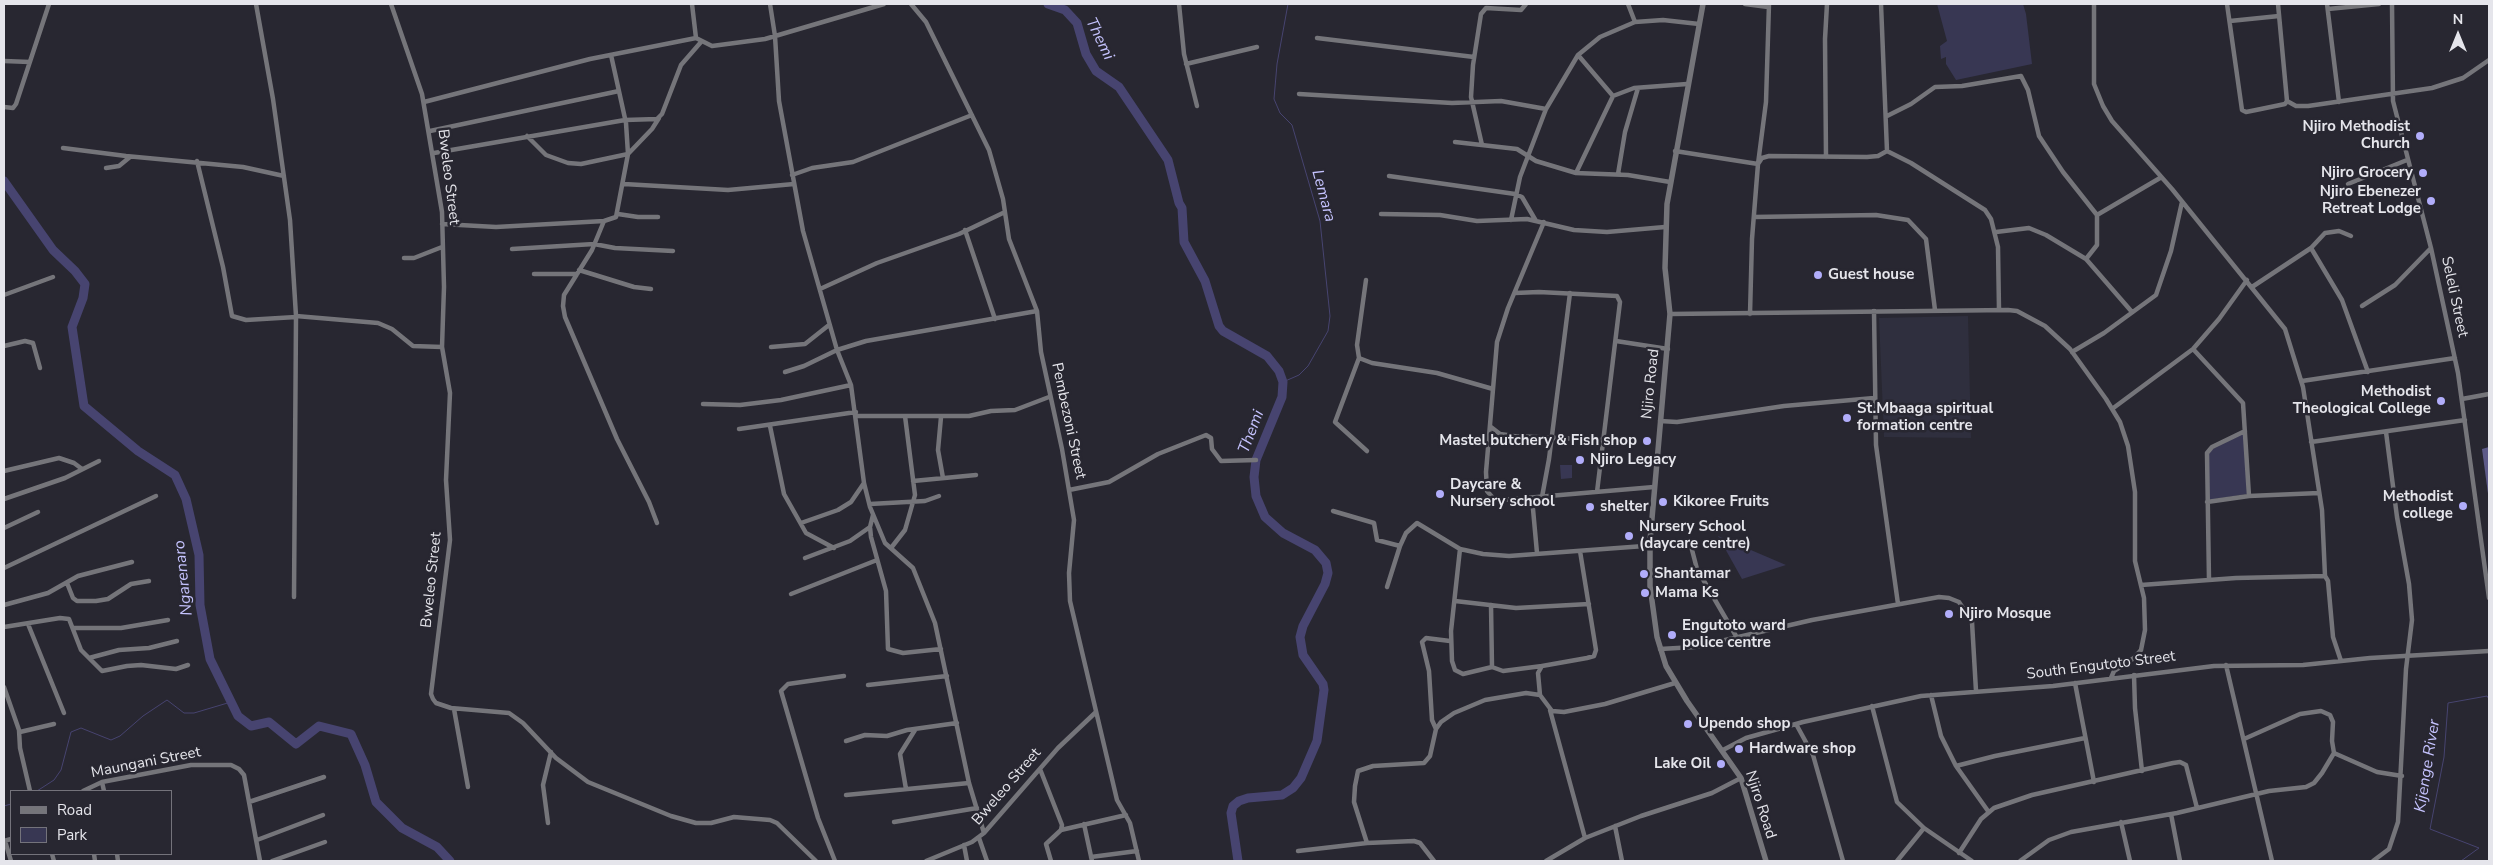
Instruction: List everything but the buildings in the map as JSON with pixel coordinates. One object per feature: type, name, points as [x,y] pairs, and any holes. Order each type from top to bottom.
[{"type":"street","points":[[4,107],[13,108],[16,104],[49,4]]},
{"type":"street","points":[[256,4],[274,99],[290,220],[296,317],[294,597]]},
{"type":"street","name":"Bweleo Street","points":[[391,4],[418,78],[424,102],[434,153],[442,224],[444,287],[442,347],[450,392],[446,480],[450,540],[431,694],[436,703],[454,709],[509,712],[523,723],[550,752],[588,782],[671,816],[705,823],[734,818],[770,820],[785,830],[810,859],[816,861]]},
{"type":"street","points":[[692,4],[696,38],[712,46],[739,44],[776,36],[884,4]]},
{"type":"street","points":[[770,4],[776,36],[780,101],[792,175],[808,251],[837,350],[851,385],[864,483],[882,538],[910,563],[915,571],[935,623],[948,676],[969,783],[984,834]]},
{"type":"street","name":"Pembezoni Street","points":[[911,4],[926,22],[995,165],[1009,239],[1037,311],[1049,397],[1070,490],[1074,520],[1069,572],[1070,602],[1117,800],[1121,810],[1126,815],[1139,861]]},
{"type":"street","points":[[1179,4],[1186,64],[1197,106]]},
{"type":"street","points":[[1482,145],[1472,102],[1474,57],[1483,10],[1521,10],[1526,4]]},
{"type":"street","points":[[1628,4],[1635,22]]},
{"type":"street","name":"Njiro Road","points":[[1703,4],[1675,151],[1665,227],[1665,268],[1670,314],[1650,545],[1651,600],[1660,649],[1675,683],[1741,778],[1766,861]]},
{"type":"street","points":[[1745,4],[1769,5],[1766,102],[1758,164],[1750,276],[1750,314]]},
{"type":"street","points":[[1826,157],[1825,39],[1827,4]]},
{"type":"street","points":[[1880,4],[1887,116],[1887,151]]},
{"type":"street","points":[[2094,4],[2093,73],[2097,94],[2112,121],[2247,280],[2285,329],[2302,381],[2324,529],[2325,576],[2328,581],[2332,637],[2341,662]]},
{"type":"street","points":[[2227,4],[2242,110],[2246,112],[2285,104],[2287,101]]},
{"type":"street","points":[[2278,4],[2287,101]]},
{"type":"street","points":[[2339,102],[2328,6],[2379,4]]},
{"type":"street","name":"Seleli Street","points":[[2392,4],[2393,94],[2407,160],[2431,248],[2455,358],[2489,598]]},
{"type":"street","points":[[2230,21],[2279,16]]},
{"type":"street","points":[[1511,220],[1515,194],[1546,109],[1578,55],[1600,37],[1635,22],[1663,20],[1699,24]]},
{"type":"street","points":[[424,102],[610,55],[696,38]]},
{"type":"street","points":[[1317,38],[1474,57]]},
{"type":"street","points":[[527,136],[546,154],[568,164],[581,164],[628,154],[652,129],[660,116],[681,65],[701,42]]},
{"type":"street","points":[[1186,64],[1257,47]]},
{"type":"street","points":[[442,224],[496,227],[604,220],[612,219],[618,214],[628,154],[625,120],[610,55]]},
{"type":"street","points":[[1578,55],[1614,96]]},
{"type":"street","points":[[2287,101],[2301,106],[2339,102],[2448,84],[2463,78],[2489,60]]},
{"type":"street","points":[[4,61],[30,62]]},
{"type":"street","points":[[1887,116],[1911,104],[1935,87],[1962,86],[2021,76],[2028,90],[2039,136],[2063,172],[2097,215],[2097,245],[2086,259]]},
{"type":"street","points":[[1576,173],[1614,96],[1638,88],[1687,84]]},
{"type":"street","points":[[1618,174],[1625,132],[1638,88]]},
{"type":"street","points":[[430,131],[619,91]]},
{"type":"street","points":[[1299,94],[1452,103],[1501,101],[1546,109]]},
{"type":"street","points":[[792,175],[812,168],[853,162],[972,115]]},
{"type":"street","points":[[434,153],[527,136],[625,120],[639,121],[660,116]]},
{"type":"street","points":[[1455,142],[1517,149],[1545,164],[1576,173],[1618,174],[1670,182]]},
{"type":"street","points":[[63,148],[130,157],[197,161],[243,167],[284,176]]},
{"type":"street","points":[[1675,151],[1758,164]]},
{"type":"street","points":[[1758,164],[1762,158],[1769,156],[1867,157],[1878,156],[1887,151]]},
{"type":"street","points":[[1887,151],[1911,163],[1985,210],[1996,232],[1999,310]]},
{"type":"street","points":[[106,168],[119,166],[130,157]]},
{"type":"street","points":[[2348,184],[2407,160]]},
{"type":"street","points":[[197,161],[223,267],[232,316],[246,320],[296,317],[378,323],[392,329],[413,346],[442,347]]},
{"type":"street","points":[[1390,176],[1515,194],[1522,197],[1536,220]]},
{"type":"street","points":[[2097,215],[2160,178]]},
{"type":"street","points":[[624,184],[728,190],[794,184]]},
{"type":"street","points":[[2072,352],[2149,301],[2158,292],[2172,251],[2182,202]]},
{"type":"street","points":[[820,289],[877,263],[966,230],[1005,212]]},
{"type":"street","points":[[618,214],[658,217]]},
{"type":"street","points":[[1382,214],[1440,215],[1478,221],[1536,220],[1574,230],[1607,232],[1665,227]]},
{"type":"street","points":[[1754,217],[1876,215],[1908,220],[1926,238],[1935,310]]},
{"type":"street","points":[[604,220],[594,244],[563,299],[565,317],[616,439],[649,502],[657,523]]},
{"type":"street","points":[[1544,222],[1515,293],[1498,342],[1486,472],[1489,496],[1497,500],[1654,487]]},
{"type":"street","points":[[1996,232],[2028,228],[2038,230],[2086,259],[2132,312]]},
{"type":"street","points":[[966,230],[995,319]]},
{"type":"street","points":[[2252,287],[2311,248],[2325,233],[2339,232],[2351,236]]},
{"type":"street","points":[[512,249],[594,244],[616,248],[673,251]]},
{"type":"street","points":[[404,258],[414,258],[442,247]]},
{"type":"street","points":[[2311,248],[2342,300],[2368,372]]},
{"type":"street","points":[[2362,306],[2395,285],[2431,248]]},
{"type":"street","points":[[534,274],[578,272],[634,287],[651,289]]},
{"type":"street","points":[[4,295],[53,277]]},
{"type":"street","points":[[1366,280],[1357,345],[1359,358],[1335,422],[1367,450]]},
{"type":"street","points":[[2112,409],[2193,349],[2247,280]]},
{"type":"street","points":[[1515,293],[1570,293],[1617,296],[1620,302],[1597,492]]},
{"type":"street","points":[[1542,497],[1552,439],[1570,293]]},
{"type":"street","points":[[1670,314],[1999,310],[2017,311],[2045,326],[2072,352],[2120,422],[2128,446],[2135,482],[2135,561],[2144,598],[2145,630],[2142,648],[2134,658],[2114,671],[2111,678]]},
{"type":"street","points":[[785,372],[818,360],[837,350],[900,333],[1037,311]]},
{"type":"street","points":[[1874,311],[1876,445],[1898,604]]},
{"type":"street","points":[[771,347],[805,344],[829,324]]},
{"type":"street","points":[[4,346],[25,341],[33,344],[40,368]]},
{"type":"street","points":[[1616,341],[1668,349]]},
{"type":"street","points":[[2193,349],[2242,402],[2249,496]]},
{"type":"street","points":[[1359,358],[1437,373],[1493,389]]},
{"type":"street","points":[[2302,381],[2455,358]]},
{"type":"street","points":[[702,404],[740,405],[781,400],[851,385]]},
{"type":"street","points":[[2462,399],[2489,394]]},
{"type":"street","points":[[738,429],[856,414],[941,417],[1011,411],[1049,397]]},
{"type":"street","points":[[1660,421],[1678,422],[1784,406],[1874,398]]},
{"type":"street","points":[[891,548],[905,530],[914,501],[905,416]]},
{"type":"street","points":[[941,417],[938,450],[942,478]]},
{"type":"street","points":[[2311,442],[2465,420]]},
{"type":"street","points":[[770,426],[784,494],[806,533],[834,548]]},
{"type":"street","points":[[1490,427],[1500,434],[1552,439],[1602,440]]},
{"type":"street","points":[[2209,580],[2206,502],[2209,450],[2245,431]]},
{"type":"street","points":[[2373,861],[2387,852],[2395,835],[2402,776],[2408,656],[2412,620],[2409,584],[2397,517],[2386,432]]},
{"type":"street","points":[[1070,490],[1109,482],[1158,454],[1206,435],[1211,438],[1212,449],[1221,460],[1256,460]]},
{"type":"street","points":[[4,471],[59,458],[74,463],[82,469]]},
{"type":"street","points":[[4,499],[56,482],[98,461]]},
{"type":"street","points":[[913,481],[976,475]]},
{"type":"street","points":[[801,523],[838,510],[851,502],[864,483]]},
{"type":"street","points":[[2206,502],[2249,496],[2319,493]]},
{"type":"street","points":[[4,568],[156,496]]},
{"type":"street","points":[[870,504],[931,500],[939,496]]},
{"type":"street","points":[[1532,498],[1537,553]]},
{"type":"street","points":[[1333,511],[1374,523],[1377,540],[1400,546]]},
{"type":"street","points":[[4,528],[38,512]]},
{"type":"street","points":[[873,515],[870,527],[886,591],[888,649],[903,653],[941,649]]},
{"type":"street","points":[[1387,588],[1400,546],[1410,529],[1417,523],[1460,549],[1509,556],[1686,543],[1691,546],[1697,569],[1736,636]]},
{"type":"street","points":[[805,558],[856,538],[870,527]]},
{"type":"street","points":[[1460,549],[1450,641],[1452,662],[1458,673],[1473,673],[1492,667],[1503,671],[1594,656],[1596,650],[1580,551]]},
{"type":"street","points":[[791,594],[877,560]]},
{"type":"street","points":[[4,604],[48,593],[78,576],[132,562]]},
{"type":"street","points":[[2140,585],[2209,580],[2325,576]]},
{"type":"street","points":[[67,583],[73,598],[77,601],[96,601],[108,599],[131,584],[149,581]]},
{"type":"street","points":[[1660,649],[1695,647],[1736,636],[1898,604],[1939,597],[1949,598],[1959,602],[1972,622],[1976,691]]},
{"type":"street","points":[[1454,601],[1491,606],[1540,608],[1589,604]]},
{"type":"street","points":[[1491,606],[1492,667]]},
{"type":"street","points":[[4,627],[69,619],[77,643],[102,671],[127,666],[142,665],[176,668],[188,665]]},
{"type":"street","points":[[73,628],[121,628],[168,620]]},
{"type":"street","points":[[28,624],[64,713]]},
{"type":"street","points":[[1436,729],[1432,720],[1429,671],[1422,642],[1426,638],[1450,641]]},
{"type":"street","points":[[89,658],[119,650],[149,648],[177,641]]},
{"type":"street","name":"South Engutoto Street","points":[[1723,750],[1746,738],[1904,698],[2075,683],[2226,665],[2303,665],[2489,651]]},
{"type":"street","points":[[2226,665],[2272,861]]},
{"type":"street","points":[[1542,666],[1538,673],[1540,695],[1550,710],[1585,838]]},
{"type":"street","points":[[2134,675],[2135,708],[2142,771]]},
{"type":"street","points":[[835,861],[818,818],[781,691],[788,684],[844,676]]},
{"type":"street","points":[[868,685],[948,676]]},
{"type":"street","points":[[1550,710],[1564,712],[1590,707],[1675,683]]},
{"type":"street","points":[[2075,683],[2094,782]]},
{"type":"street","points":[[4,687],[20,732],[20,748],[30,790]]},
{"type":"street","points":[[1367,843],[1354,802],[1354,786],[1358,771],[1373,766],[1424,763],[1430,756],[1436,729],[1441,722],[1454,713],[1485,700],[1526,693],[1540,695]]},
{"type":"street","points":[[1931,695],[1941,736],[1956,766],[1988,811]]},
{"type":"street","points":[[1872,706],[1896,802],[1924,828],[1972,861]]},
{"type":"street","points":[[454,709],[468,787]]},
{"type":"street","points":[[2020,861],[2037,847],[2058,835],[2311,785],[2334,753],[2332,741],[2333,722],[2330,715],[2321,711],[2300,714],[2244,739]]},
{"type":"street","name":"Bweleo Street","points":[[926,861],[964,845],[984,834],[1075,730],[1096,712]]},
{"type":"street","points":[[846,741],[865,735],[887,736],[956,723]]},
{"type":"street","points":[[20,732],[54,724]]},
{"type":"street","points":[[1796,724],[1813,754],[1843,861]]},
{"type":"street","points":[[906,789],[900,754],[915,730]]},
{"type":"street","points":[[1956,766],[2085,738]]},
{"type":"street","points":[[548,823],[543,785],[550,752]]},
{"type":"street","points":[[2334,753],[2377,772],[2402,776]]},
{"type":"street","points":[[1959,853],[1988,811],[2032,795],[2183,763],[2190,777],[2198,808]]},
{"type":"street","name":"Maungani Street","points":[[85,790],[102,782],[191,764],[224,764],[239,769],[244,775],[260,861]]},
{"type":"street","points":[[1040,769],[1060,815],[1061,830]]},
{"type":"street","points":[[249,802],[324,777]]},
{"type":"street","points":[[1546,861],[1585,838],[1712,793],[1741,778]]},
{"type":"street","points":[[102,782],[104,790]]},
{"type":"street","points":[[846,795],[969,783]]},
{"type":"street","points":[[894,822],[977,808]]},
{"type":"street","points":[[2171,814],[2180,861]]},
{"type":"street","points":[[257,840],[323,815]]},
{"type":"street","points":[[1050,861],[1046,843],[1061,830],[1126,815]]},
{"type":"street","points":[[2121,822],[2130,861]]},
{"type":"street","points":[[1084,824],[1091,859],[1137,851]]},
{"type":"street","points":[[1616,826],[1622,861]]},
{"type":"street","points":[[1897,861],[1924,828]]},
{"type":"street","points":[[979,838],[987,861]]},
{"type":"street","points":[[4,841],[11,861]]},
{"type":"street","points":[[1298,851],[1367,843],[1417,841],[1434,861]]},
{"type":"street","points":[[272,861],[325,842]]},
{"type":"street","points":[[964,845],[967,861]]},
{"type":"shaded area","points":[[1968,316],[1971,438],[1884,437],[1879,318]]},
{"type":"shaded area","points":[[2489,447],[2489,501],[2482,449]]},
{"type":"green space","points":[[1937,4],[2023,4],[2032,64],[1956,80],[1946,64],[1946,57],[1941,59],[1940,46],[1947,41]]},
{"type":"green space","points":[[2244,433],[2247,494],[2208,500],[2209,451]]},
{"type":"green space","points":[[1560,465],[1572,465],[1572,478],[1561,479]]},
{"type":"green space","points":[[1718,536],[1786,565],[1742,579]]},
{"type":"waterway","name":"Themi","points":[[1048,4],[1065,10],[1077,23],[1086,54],[1096,71],[1119,87],[1168,160],[1182,208],[1184,242],[1205,281],[1219,326],[1223,331],[1267,356],[1279,371],[1283,382],[1282,397],[1256,460],[1254,477],[1256,496],[1265,517],[1283,533],[1315,550],[1326,563],[1328,573],[1325,584],[1303,626],[1300,637],[1303,655],[1323,684],[1324,690],[1317,741],[1301,778],[1293,788],[1282,795],[1248,798],[1239,801],[1233,806],[1231,813],[1238,861]]},
{"type":"waterway","name":"Lemara","points":[[1283,382],[1299,375],[1308,366],[1328,331],[1330,316],[1320,221],[1292,125],[1280,113],[1274,99],[1277,64],[1288,4]]},
{"type":"waterway","name":"Ngarenaro","points":[[4,181],[53,250],[75,271],[85,284],[83,298],[72,327],[84,406],[138,451],[175,475],[186,499],[199,555],[200,605],[210,659],[238,716],[251,726],[269,722],[296,744],[319,726],[351,734],[365,765],[376,802],[402,828],[437,847],[450,861]]},
{"type":"waterway","name":"Kijenge River","points":[[2461,861],[2479,848],[2430,829],[2444,757],[2448,703],[2487,696],[2489,699]]},
{"type":"waterway","points":[[39,790],[54,780],[61,770],[71,732],[81,728],[111,740],[120,736],[143,716],[167,700],[184,713],[194,713],[231,702]]},
{"type":"waterway","points":[[4,806],[10,804]]},
{"type":"place","name":"Njiro Methodist Church","points":[[2420,136]]},
{"type":"place","name":"Njiro Grocery","points":[[2423,173]]},
{"type":"place","name":"Njiro Ebenezer Retreat Lodge","points":[[2431,201]]},
{"type":"place","name":"Guest house","points":[[1818,275]]},
{"type":"place","name":"Methodist Theological College","points":[[2441,401]]},
{"type":"place","name":"St.Mbaaga spiritual formation centre","points":[[1847,418]]},
{"type":"place","name":"Mastel butchery & Fish shop","points":[[1647,441]]},
{"type":"place","name":"Njiro Legacy","points":[[1580,460]]},
{"type":"place","name":"Daycare & Nursery school","points":[[1440,494]]},
{"type":"place","name":"Kikoree Fruits","points":[[1663,502]]},
{"type":"place","name":"Methodist college","points":[[2463,506]]},
{"type":"place","name":"shelter","points":[[1590,507]]},
{"type":"place","name":"Nursery School (daycare centre)","points":[[1629,536]]},
{"type":"place","name":"Shantamar","points":[[1644,574]]},
{"type":"place","name":"Mama Ks","points":[[1645,593]]},
{"type":"place","name":"Njiro Mosque","points":[[1949,614]]},
{"type":"place","name":"Engutoto ward police centre","points":[[1672,635]]},
{"type":"place","name":"Upendo shop","points":[[1688,724]]},
{"type":"place","name":"Hardware shop","points":[[1739,749]]},
{"type":"place","name":"Lake Oil","points":[[1721,764]]}]
